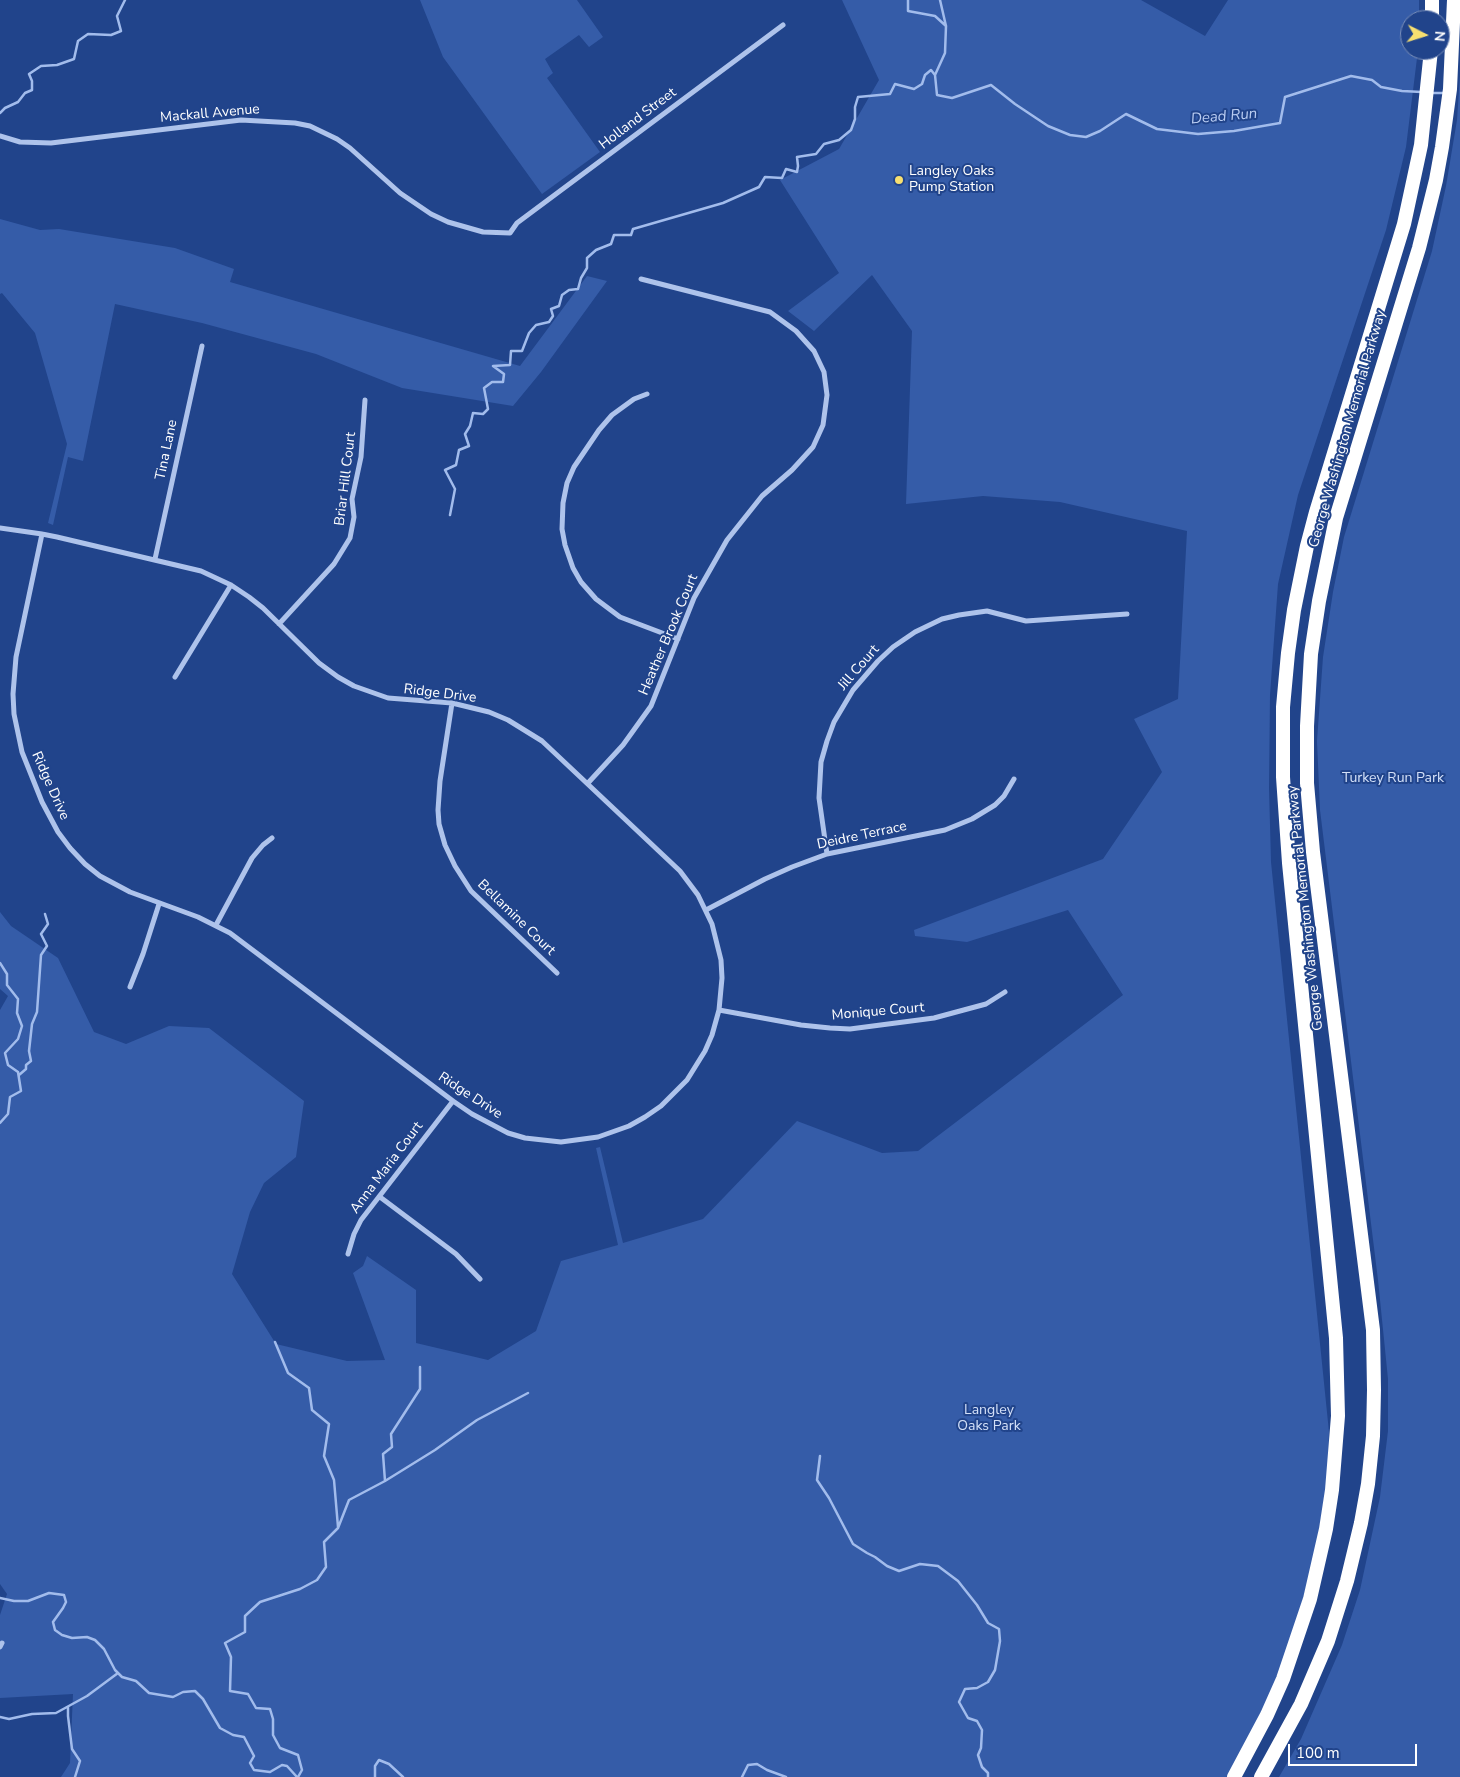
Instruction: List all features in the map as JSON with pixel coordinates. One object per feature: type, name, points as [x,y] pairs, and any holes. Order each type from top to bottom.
[{"type":"highway","name":"George Washington Memorial Parkway","points":[[1261,1777],[1301,1704],[1322,1655],[1344,1594],[1368,1484],[1373,1436],[1374,1390],[1370,1306],[1311,833],[1307,783],[1307,726],[1311,654],[1319,601],[1336,518],[1419,248],[1436,180],[1450,89],[1454,0]]},
{"type":"highway","name":"George Washington Memorial Parkway","points":[[1234,1777],[1267,1715],[1283,1678],[1310,1599],[1326,1529],[1332,1490],[1338,1416],[1336,1338],[1288,863],[1283,777],[1284,707],[1288,653],[1294,610],[1307,546],[1404,224],[1420,145],[1430,60]]},
{"type":"street","name":"Holland Street","points":[[510,233],[516,223],[783,25]]},
{"type":"street","name":"Mackall Avenue","points":[[0,136],[20,142],[51,143],[242,120],[295,123],[310,126],[337,139],[350,148],[400,193],[431,214],[448,222],[483,232],[510,233]]},
{"type":"street","name":"Heather Brook Court","points":[[588,783],[615,754],[645,716],[659,688],[694,598],[727,540],[762,496],[808,454],[819,435],[826,411],[828,395],[824,372],[818,357],[804,338],[770,312],[641,279]]},
{"type":"street","name":"Tina Lane","points":[[155,559],[202,346]]},
{"type":"street","points":[[647,394],[628,403],[612,415],[594,436],[574,468],[567,484],[563,503],[562,529],[573,568],[581,582],[596,599],[620,617],[678,638]]},
{"type":"street","name":"Briar Hill Court","points":[[279,624],[334,564],[350,538],[354,517],[352,499],[361,457],[365,400]]},
{"type":"street","name":"Ridge Drive","points":[[0,528],[42,534],[201,571],[231,585],[263,608],[320,663],[338,677],[354,686],[388,698],[452,703],[489,712],[525,729],[542,740],[680,871],[706,910],[718,943],[721,960],[722,978],[719,1010],[705,1051],[692,1073],[675,1093],[645,1117],[610,1134],[598,1137],[572,1141],[543,1141],[508,1133],[491,1125],[453,1101],[230,933],[216,925],[115,885],[85,864],[58,832],[42,802],[22,752],[14,714],[13,676],[42,534]]},
{"type":"street","points":[[176,678],[231,585]]},
{"type":"street","name":"Jill Court","points":[[826,854],[819,798],[822,762],[827,742],[834,722],[853,690],[893,647],[915,632],[942,619],[959,615],[987,612],[1026,621],[1127,614]]},
{"type":"street","name":"Bellamine Court","points":[[452,703],[440,781],[438,810],[439,824],[445,845],[454,866],[471,890],[557,973]]},
{"type":"street","name":"Deidre Terrace","points":[[706,910],[774,875],[826,854],[945,830],[972,819],[995,805],[1004,796],[1014,779]]},
{"type":"street","points":[[216,925],[252,858],[272,838]]},
{"type":"street","points":[[130,987],[159,904]]},
{"type":"street","name":"Monique Court","points":[[719,1010],[801,1025],[850,1029],[934,1018],[986,1004],[1005,992]]},
{"type":"street","name":"Anna Maria Court","points":[[348,1254],[354,1234],[362,1220],[453,1101]]},
{"type":"street","points":[[380,1197],[456,1254],[480,1279]]},
{"type":"green space","points":[[420,0],[577,0],[603,37],[589,47],[579,35],[545,59],[553,73],[547,78],[600,152],[542,194],[443,57]]},
{"type":"green space","name":"Langley Oaks Park","points":[[842,0],[1141,0],[1205,36],[1228,0],[1419,0],[1419,10],[1400,10],[1400,60],[1417,60],[1406,147],[1386,230],[1298,495],[1278,584],[1270,695],[1269,788],[1271,862],[1329,1432],[1328,1474],[1315,1554],[1289,1650],[1263,1713],[1227,1777],[61,1777],[70,1763],[73,1694],[0,1698],[0,1615],[7,1594],[0,1584],[0,1010],[8,996],[0,989],[0,912],[11,926],[58,958],[94,1032],[126,1044],[169,1026],[209,1028],[304,1101],[296,1157],[264,1183],[250,1212],[232,1274],[276,1344],[347,1361],[385,1360],[353,1273],[363,1266],[367,1256],[416,1290],[416,1343],[488,1360],[536,1331],[561,1261],[618,1245],[596,1148],[600,1147],[623,1243],[703,1219],[797,1121],[882,1153],[918,1151],[1123,995],[1068,910],[967,942],[915,936],[914,930],[1103,859],[1162,772],[1134,719],[1178,699],[1187,531],[1060,502],[983,496],[906,504],[912,331],[872,275],[814,331],[788,311],[839,273],[780,180],[839,149],[879,80]]},
{"type":"green space","name":"Turkey Run Park","points":[[1460,76],[1460,1777],[1279,1777],[1301,1739],[1342,1645],[1360,1590],[1380,1497],[1388,1431],[1388,1379],[1378,1280],[1320,810],[1317,741],[1323,657],[1344,537],[1432,251],[1446,186],[1457,120]]},
{"type":"green space","points":[[0,219],[40,230],[59,229],[175,248],[234,269],[230,282],[520,366],[587,276],[607,281],[541,372],[513,406],[402,388],[316,354],[202,323],[115,304],[83,461],[68,457],[53,525],[48,523],[67,444],[35,333],[2,293],[0,294]]},
{"type":"waterway","points":[[0,113],[5,108],[18,102],[25,93],[32,90],[32,81],[29,74],[41,66],[57,65],[74,59],[78,41],[88,34],[111,35],[121,31],[117,16],[125,0]]},
{"type":"waterway","points":[[908,0],[908,11],[935,16],[946,26]]},
{"type":"waterway","name":"Dead Run","points":[[940,0],[946,26],[945,53],[935,75],[937,95],[952,98],[991,85],[1048,126],[1070,135],[1086,137],[1100,131],[1126,114],[1157,129],[1198,134],[1234,131],[1280,123],[1285,97],[1351,76],[1372,80],[1381,87],[1422,92]]},
{"type":"waterway","points":[[450,515],[455,489],[445,470],[456,465],[459,450],[469,446],[465,434],[470,426],[473,413],[483,414],[488,409],[484,388],[492,382],[503,382],[504,374],[493,366],[510,365],[511,351],[522,351],[529,333],[536,325],[549,322],[553,316],[551,309],[559,306],[562,295],[569,290],[578,289],[581,278],[587,268],[587,258],[596,250],[611,244],[614,235],[631,235],[633,229],[723,203],[759,187],[765,177],[782,178],[786,169],[797,172],[797,157],[816,154],[824,144],[839,140],[851,130],[855,119],[855,107],[858,97],[890,94],[895,84],[914,89],[922,84],[925,75],[931,70],[935,75]]},
{"type":"waterway","name":"Dead Run","points":[[1432,93],[1444,93]]},
{"type":"waterway","points":[[19,1075],[31,1061],[29,1051],[32,1024],[37,1012],[41,955],[47,946],[41,934],[48,924],[45,914]]},
{"type":"waterway","points":[[0,963],[7,974],[7,985],[18,999],[17,1013],[22,1026],[18,1039],[5,1053],[8,1065],[18,1072],[21,1091],[10,1097],[8,1114],[0,1123]]},
{"type":"waterway","points":[[275,1342],[288,1373],[309,1388],[312,1410],[329,1424],[324,1456],[334,1480],[338,1527]]},
{"type":"waterway","points":[[385,1481],[383,1454],[392,1447],[391,1434],[420,1389],[420,1367]]},
{"type":"waterway","points":[[298,1777],[302,1770],[298,1755],[280,1748],[273,1735],[273,1719],[270,1709],[256,1708],[248,1694],[230,1691],[231,1657],[225,1643],[245,1632],[245,1616],[260,1602],[300,1589],[317,1580],[326,1567],[324,1542],[338,1528],[349,1500],[385,1481],[435,1450],[477,1420],[528,1393]]},
{"type":"waterway","points":[[820,1456],[817,1480],[829,1498],[853,1544],[887,1566],[899,1571],[920,1564],[938,1566],[958,1581],[977,1605],[988,1623],[999,1629],[1000,1641],[995,1670],[988,1682],[977,1688],[965,1689],[959,1702],[968,1718],[977,1721],[982,1730],[981,1748],[978,1755],[982,1767],[988,1773],[988,1777]]},
{"type":"waterway","points":[[0,1598],[28,1601],[49,1593],[64,1595],[66,1602],[53,1622],[55,1630],[62,1635],[72,1638],[87,1637],[95,1640],[104,1649],[115,1670],[122,1677],[136,1681],[149,1693],[173,1697],[183,1692],[195,1691],[203,1699],[220,1728],[233,1735],[244,1737],[254,1756],[250,1763],[254,1770],[270,1772],[282,1765],[287,1766],[297,1777]]},
{"type":"waterway","points":[[0,1717],[9,1719],[32,1714],[56,1713],[87,1696],[118,1673]]},
{"type":"waterway","points":[[68,1707],[72,1749],[80,1761],[75,1777]]},
{"type":"waterway","points":[[375,1777],[375,1766],[379,1760],[389,1764],[403,1777]]},
{"type":"waterway","points":[[742,1777],[748,1765],[757,1764],[786,1777]]},
{"type":"place","name":"Langley Oaks Pump Station","points":[[899,180]]}]
